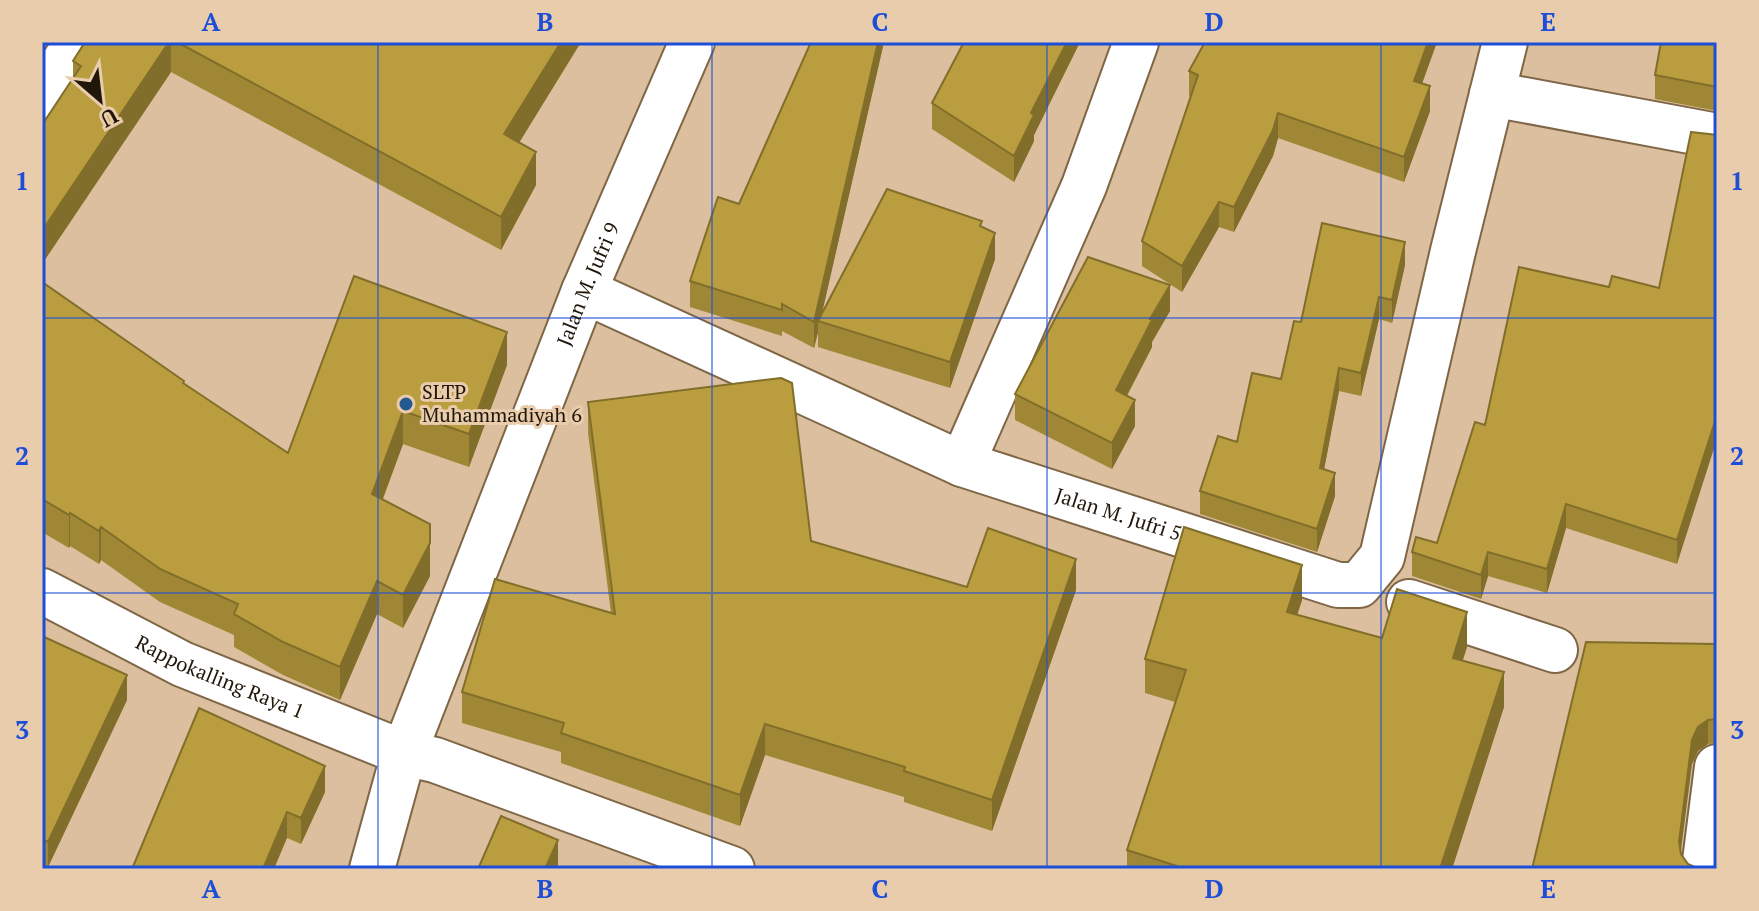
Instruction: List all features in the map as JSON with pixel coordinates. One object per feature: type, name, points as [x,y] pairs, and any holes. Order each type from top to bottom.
[{"type":"street","points":[[44,89],[77,42]]},
{"type":"street","name":"Jalan M. Jufri 9","points":[[372,869],[404,753],[584,291],[692,42]]},
{"type":"street","points":[[962,464],[1084,186],[1136,42]]},
{"type":"street","points":[[1359,585],[1382,557],[1505,42]]},
{"type":"street","points":[[1492,94],[1717,136]]},
{"type":"street","name":"Jalan M. Jufri 5","points":[[584,291],[962,464],[1338,585],[1359,585],[1555,650]]},
{"type":"street","name":"Rappokalling Raya 1","points":[[42,591],[182,664],[404,753],[435,760],[732,869]]},
{"type":"street","points":[[1704,869],[1717,767]]},
{"type":"building","points":[[85,42],[169,42],[42,231],[42,125],[81,66],[73,61]]},
{"type":"building","points":[[177,42],[561,42],[504,134],[536,152],[501,217]]},
{"type":"building","points":[[811,42],[878,42],[814,322],[782,304],[782,310],[690,281],[718,197],[739,204]]},
{"type":"building","points":[[964,42],[1067,42],[1031,113],[1034,115],[1014,156],[932,103]]},
{"type":"building","points":[[1205,42],[1428,42],[1414,81],[1430,86],[1404,157],[1278,113],[1273,130],[1234,207],[1219,202],[1182,266],[1142,241],[1198,75],[1189,71]]},
{"type":"building","points":[[1661,42],[1717,42],[1717,87],[1655,75]]},
{"type":"building","points":[[1691,132],[1717,135],[1717,415],[1677,540],[1566,504],[1547,569],[1488,552],[1481,575],[1412,552],[1416,537],[1437,543],[1475,422],[1485,425],[1519,267],[1609,287],[1612,276],[1659,288]]},
{"type":"building","points":[[887,189],[982,221],[980,226],[995,233],[950,362],[818,321]]},
{"type":"building","points":[[1322,223],[1405,242],[1392,300],[1379,297],[1361,373],[1339,368],[1320,468],[1335,473],[1317,529],[1200,491],[1218,436],[1237,442],[1252,373],[1281,379],[1294,321],[1301,322]]},
{"type":"building","points":[[1088,257],[1170,285],[1116,390],[1135,400],[1112,443],[1015,394]]},
{"type":"building","points":[[354,276],[507,332],[469,434],[403,411],[372,494],[430,524],[430,543],[403,595],[377,581],[340,667],[283,642],[234,614],[238,604],[160,569],[101,527],[99,531],[42,499],[42,282],[183,383],[288,453]]},
{"type":"building","points":[[781,378],[792,383],[811,541],[967,587],[988,528],[1076,559],[992,800],[904,771],[905,767],[765,724],[740,795],[561,733],[564,723],[462,692],[495,579],[615,614],[588,402]]},
{"type":"building","points":[[1184,527],[1302,565],[1287,612],[1382,638],[1397,589],[1467,612],[1453,658],[1504,672],[1440,869],[1186,869],[1127,850],[1186,670],[1145,659]]},
{"type":"building","points":[[42,636],[127,675],[48,842],[42,839]]},
{"type":"building","points":[[1586,642],[1717,644],[1717,719],[1708,720],[1698,727],[1692,740],[1679,842],[1681,854],[1688,864],[1699,869],[1532,869]]},
{"type":"building","points":[[199,708],[325,766],[301,818],[287,812],[263,869],[132,869]]},
{"type":"building","points":[[501,816],[558,840],[545,869],[478,869]]},
{"type":"place","name":"SLTP Muhammadiyah 6","points":[[406,404]]}]
